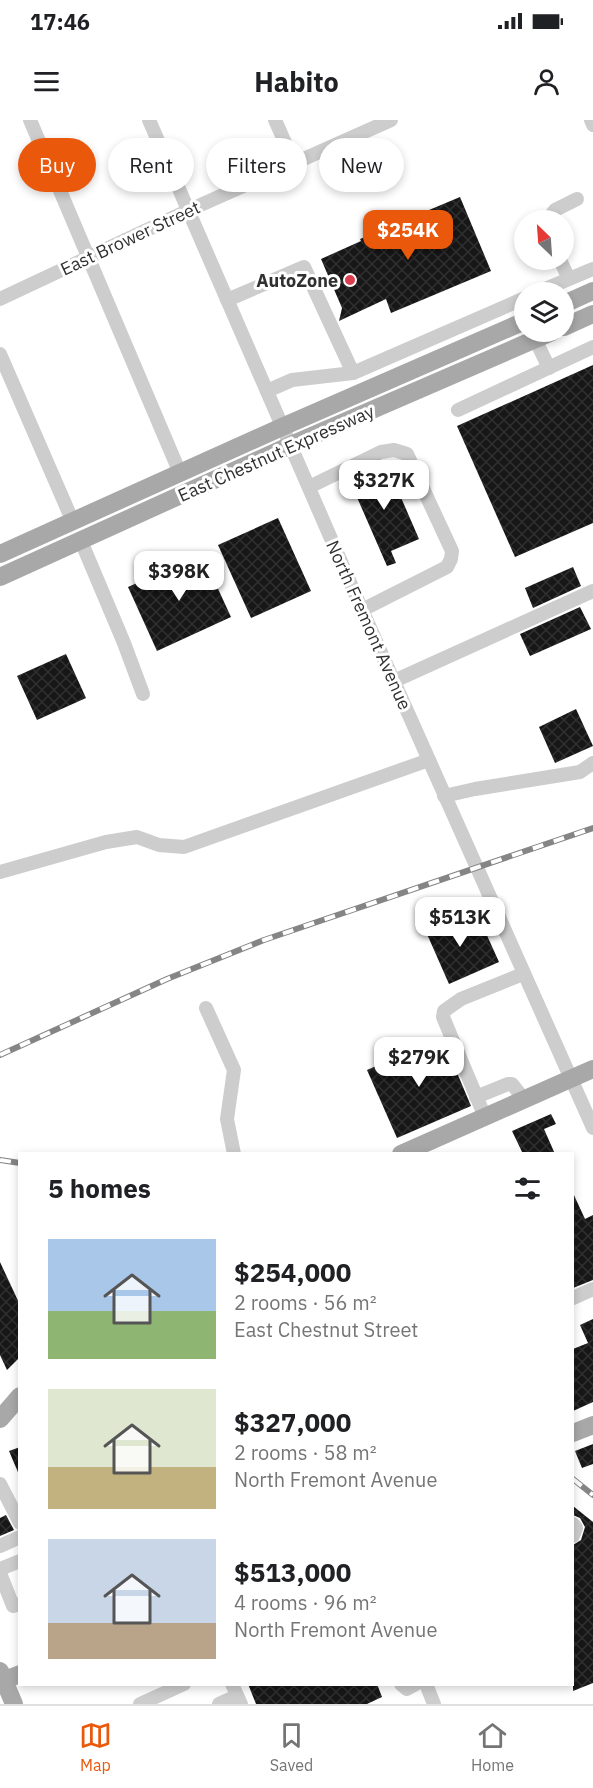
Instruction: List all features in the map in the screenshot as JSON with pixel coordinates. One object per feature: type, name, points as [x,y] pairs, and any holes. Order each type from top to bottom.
[{"type":"main road","points":[[574,300],[593,291]]},
{"type":"main road","points":[[574,323],[593,314]]},
{"type":"main road","name":"East Chestnut Expressway","points":[[0,554],[514,326]]},
{"type":"main road","name":"East Chestnut Expressway","points":[[0,577],[291,445],[529,342]]},
{"type":"main road","points":[[406,1152],[593,1069]]},
{"type":"main road","points":[[574,1433],[593,1425]]},
{"type":"main road","points":[[6,1677],[14,1704]]},
{"type":"street","points":[[30,120],[180,473]]},
{"type":"street","name":"North Fremont Avenue","points":[[149,120],[362,610],[593,1128]]},
{"type":"street","points":[[276,120],[284,138]]},
{"type":"street","name":"East Brower Street","points":[[307,157],[391,120]]},
{"type":"street","points":[[591,120],[593,124]]},
{"type":"street","name":"East Brower Street","points":[[0,298],[229,192]]},
{"type":"street","points":[[555,210],[577,199]]},
{"type":"street","points":[[227,300],[304,267],[353,373]]},
{"type":"street","points":[[562,282],[593,269]]},
{"type":"street","points":[[565,270],[569,279]]},
{"type":"street","points":[[267,391],[292,380],[353,373],[514,303]]},
{"type":"street","points":[[537,342],[549,368]]},
{"type":"street","points":[[458,410],[593,347]]},
{"type":"street","points":[[0,354],[73,522]]},
{"type":"street","points":[[309,487],[381,453],[394,450],[406,454],[452,550],[451,560],[447,567],[362,610]]},
{"type":"street","points":[[81,541],[143,694]]},
{"type":"street","points":[[394,681],[593,591]]},
{"type":"street","points":[[0,872],[106,842],[137,837],[159,845],[183,847],[429,760]]},
{"type":"street","points":[[444,796],[580,772],[593,763]]},
{"type":"street","points":[[485,1117],[443,1017],[444,1011],[461,999],[523,974]]},
{"type":"street","points":[[206,1008],[234,1070],[227,1119],[234,1152]]},
{"type":"street","points":[[476,1097],[512,1084],[524,1099]]},
{"type":"street","points":[[574,1298],[593,1289]]},
{"type":"street","points":[[0,1484],[6,1509],[18,1521]]},
{"type":"street","points":[[0,1546],[18,1538]]},
{"type":"street","points":[[18,1562],[0,1571],[3,1593],[13,1606],[18,1605]]},
{"type":"street","points":[[140,1704],[180,1686]]},
{"type":"street","points":[[427,1686],[434,1704]]},
{"type":"street","points":[[219,1704],[237,1695]]},
{"type":"building","points":[[460,197],[491,271],[391,313],[386,299],[339,321],[342,308],[321,259],[361,241],[360,239]]},
{"type":"building","points":[[593,365],[593,523],[515,557],[457,426]]},
{"type":"building","points":[[386,463],[419,539],[391,551],[396,563],[387,566],[349,479]]},
{"type":"building","points":[[278,518],[311,591],[251,618],[218,545]]},
{"type":"building","points":[[202,554],[231,617],[157,651],[128,587]]},
{"type":"building","points":[[573,567],[581,586],[533,608],[525,588]]},
{"type":"building","points":[[580,607],[591,629],[530,656],[520,634]]},
{"type":"building","points":[[66,654],[86,698],[37,720],[17,676]]},
{"type":"building","points":[[576,709],[593,746],[555,763],[539,727]]},
{"type":"building","points":[[448,914],[457,934],[481,922],[499,962],[449,984],[423,925]]},
{"type":"building","points":[[442,1037],[471,1106],[397,1138],[367,1070]]},
{"type":"building","points":[[551,1114],[556,1124],[544,1129],[554,1152],[522,1152],[512,1131]]},
{"type":"building","points":[[574,1195],[585,1219],[593,1215],[593,1280],[574,1288]]},
{"type":"building","points":[[0,1262],[18,1301],[18,1359],[7,1370],[0,1355]]},
{"type":"building","points":[[593,1319],[593,1402],[574,1411],[574,1349],[588,1343],[580,1325]]},
{"type":"building","points":[[593,1444],[593,1464],[582,1468],[575,1451]]},
{"type":"building","points":[[18,1448],[18,1472],[9,1451]]},
{"type":"building","points":[[574,1507],[593,1522],[593,1683],[573,1691],[574,1544],[581,1540],[585,1527],[580,1518],[574,1515]]},
{"type":"building","points":[[6,1515],[14,1530],[0,1536],[0,1518]]},
{"type":"building","points":[[249,1686],[378,1686],[382,1697],[367,1704],[256,1704]]},
{"type":"railway","points":[[0,1055],[167,979],[264,940],[593,828]]},
{"type":"railway","points":[[0,1160],[18,1163]]},
{"type":"railway","points":[[574,1480],[593,1495]]},
{"type":"place","name":"AutoZone","points":[[350,280]]}]
